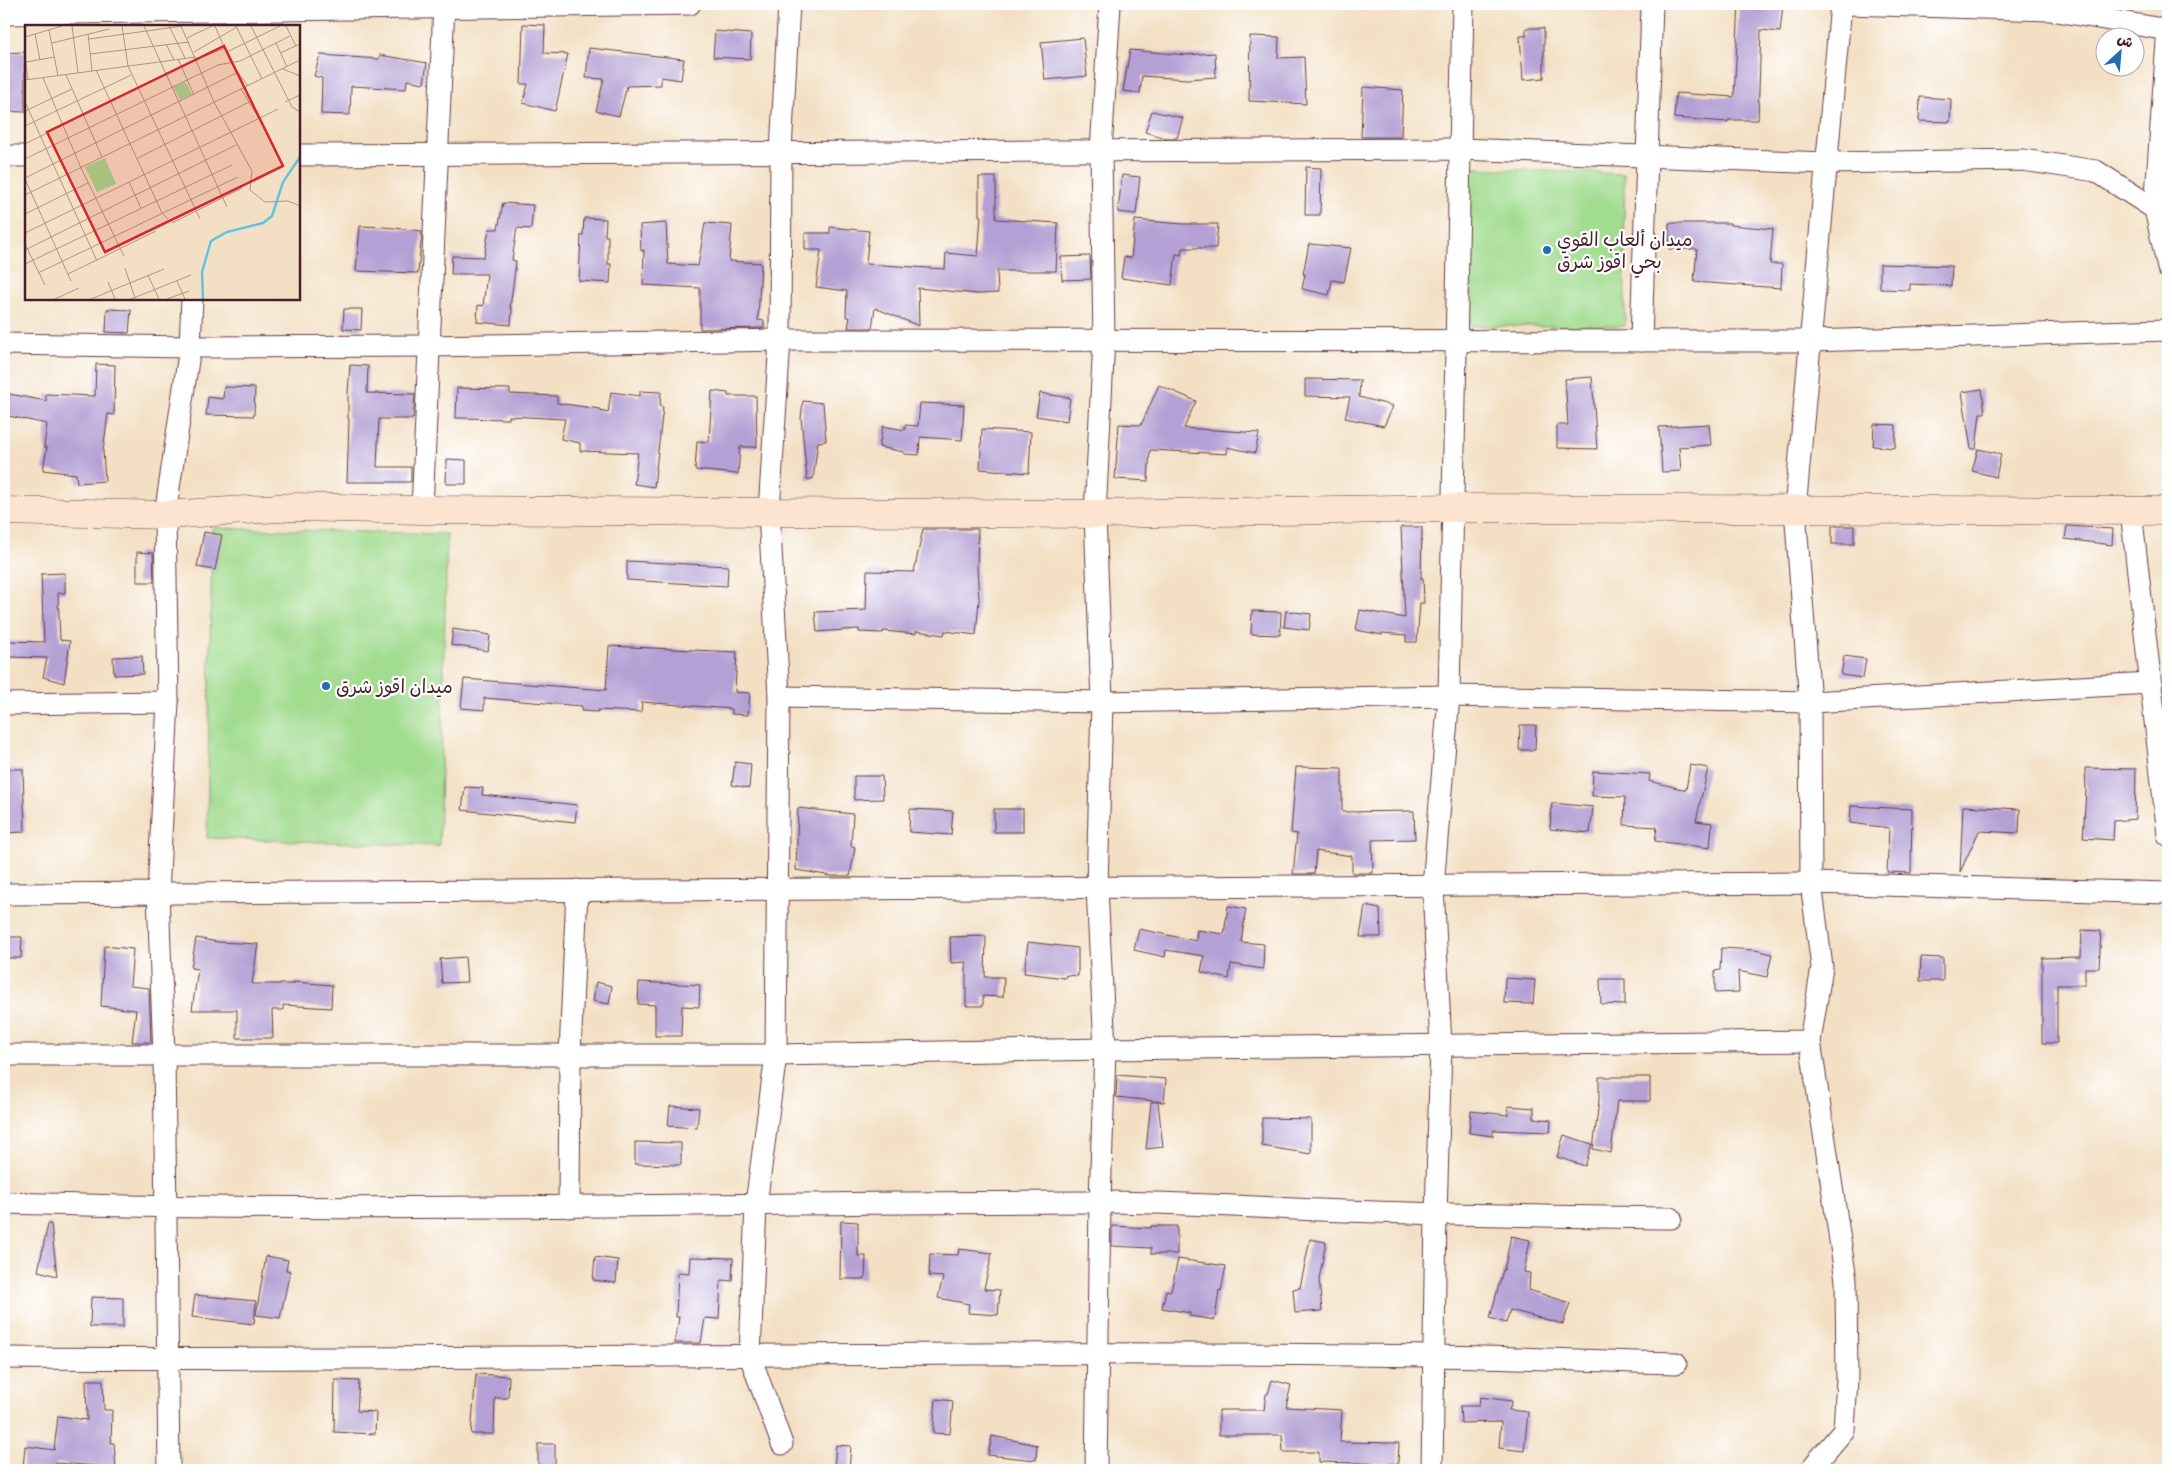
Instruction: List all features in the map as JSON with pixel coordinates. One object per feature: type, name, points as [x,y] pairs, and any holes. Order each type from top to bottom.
[{"type":"street","points":[[4,14],[202,14],[444,6],[690,4]]},
{"type":"street","points":[[782,1444],[750,1356],[756,1204],[776,1055],[779,698],[769,511],[780,340],[781,151],[789,4]]},
{"type":"street","points":[[1096,1470],[1100,1202],[1105,1049],[1096,888],[1102,702],[1095,514],[1104,340],[1101,151],[1110,4]]},
{"type":"street","points":[[1432,1470],[1441,1046],[1433,886],[1448,696],[1463,4]]},
{"type":"street","points":[[1641,341],[1652,4]]},
{"type":"street","points":[[1810,1470],[1844,1430],[1847,1379],[1846,1280],[1810,1041],[1822,967],[1811,883],[1810,702],[1795,510],[1841,4]]},
{"type":"street","points":[[1846,4],[2052,10],[2168,29],[2162,210],[2168,268]]},
{"type":"street","points":[[422,510],[444,6]]},
{"type":"street","points":[[300,155],[781,151],[1461,149],[1826,163],[2023,160],[2096,171],[2162,210]]},
{"type":"street","points":[[4,156],[25,156]]},
{"type":"street","points":[[169,1470],[164,1055],[158,893],[168,702],[165,515],[190,347],[192,300]]},
{"type":"street","points":[[4,344],[190,347],[429,346],[780,340],[1810,341],[2168,330]]},
{"type":"street","points":[[4,511],[165,515],[295,507],[422,510],[1095,514],[1452,508],[2168,511]]},
{"type":"street","points":[[2131,511],[2168,835]]},
{"type":"street","points":[[779,698],[1102,702],[1448,696],[1810,702],[2150,683]]},
{"type":"street","points":[[4,704],[168,702]]},
{"type":"street","points":[[4,894],[1811,883],[2168,893]]},
{"type":"street","points":[[569,1207],[570,1054],[577,890]]},
{"type":"street","points":[[4,1055],[776,1055],[1105,1049],[1810,1041]]},
{"type":"street","points":[[4,1202],[166,1208],[569,1207],[1100,1202],[1436,1214],[1671,1218]]},
{"type":"street","points":[[4,1358],[168,1359],[1098,1354],[1435,1356],[1676,1364]]},
{"type":"green space","name":"ميدان ألعاب القوي بحي اقوز شرق","points":[[1470,168],[1624,174],[1625,326],[1470,326]]},
{"type":"green space","name":"ميدان اقوز شرق","points":[[212,528],[447,534],[439,846],[207,838]]},
{"type":"building","points":[[1739,4],[1783,5],[1780,32],[1761,30],[1758,120],[1728,120],[1728,122],[1674,118],[1676,93],[1734,97]]},
{"type":"building","points":[[523,24],[545,25],[544,53],[568,54],[555,111],[523,103],[528,84],[521,84]]},
{"type":"building","points":[[1526,28],[1544,28],[1544,78],[1523,80],[1520,36],[1526,36]]},
{"type":"building","points":[[715,31],[751,34],[750,59],[713,57]]},
{"type":"building","points":[[1250,36],[1279,37],[1278,58],[1304,57],[1306,104],[1249,101]]},
{"type":"building","points":[[1083,38],[1087,76],[1045,80],[1041,42]]},
{"type":"building","points":[[589,48],[684,59],[681,80],[661,77],[661,85],[627,86],[619,116],[596,111],[604,79],[586,78]]},
{"type":"building","points":[[1130,50],[1186,55],[1215,53],[1216,77],[1187,79],[1142,76],[1140,93],[1123,91]]},
{"type":"building","points":[[25,52],[25,112],[4,111],[4,53]]},
{"type":"building","points":[[320,55],[379,59],[380,55],[427,63],[424,83],[407,80],[406,89],[351,86],[350,115],[321,114],[322,78],[314,76]]},
{"type":"building","points":[[1363,87],[1403,90],[1401,137],[1361,137]]},
{"type":"building","points":[[1920,97],[1951,99],[1950,122],[1919,121]]},
{"type":"building","points":[[1152,111],[1183,118],[1177,138],[1166,138],[1145,132]]},
{"type":"building","points":[[1306,167],[1321,168],[1320,215],[1305,215]]},
{"type":"building","points":[[1122,175],[1140,177],[1136,214],[1118,212]]},
{"type":"building","points":[[979,177],[996,177],[996,219],[1058,223],[1056,271],[997,271],[998,293],[978,294],[918,288],[919,326],[875,308],[872,328],[848,328],[850,317],[846,317],[847,291],[816,287],[821,250],[805,250],[805,233],[830,233],[830,227],[869,231],[866,264],[945,269],[946,253],[978,256],[981,216],[979,216]]},
{"type":"building","points":[[503,203],[533,205],[531,229],[517,228],[512,260],[516,261],[510,308],[512,308],[511,325],[477,322],[478,305],[483,306],[487,274],[451,274],[452,256],[484,257],[489,229],[498,229]]},
{"type":"building","points":[[584,218],[606,219],[605,236],[608,236],[608,264],[611,264],[610,283],[579,281],[581,235],[583,235]]},
{"type":"building","points":[[1135,220],[1183,224],[1218,224],[1216,248],[1182,248],[1181,255],[1176,254],[1172,285],[1121,278],[1124,257],[1131,258]]},
{"type":"building","points":[[666,223],[668,264],[698,266],[705,223],[732,225],[729,261],[761,263],[758,320],[764,321],[764,328],[700,329],[700,288],[643,285],[644,250],[641,251],[640,225]]},
{"type":"building","points":[[1669,223],[1730,223],[1730,225],[1773,229],[1770,264],[1782,264],[1781,288],[1694,282],[1697,249],[1669,249]]},
{"type":"building","points":[[360,226],[422,231],[418,273],[356,271]]},
{"type":"building","points":[[1309,244],[1351,248],[1344,282],[1332,280],[1329,295],[1302,289]]},
{"type":"building","points":[[1090,256],[1091,279],[1062,280],[1061,257]]},
{"type":"building","points":[[1880,264],[1952,266],[1951,286],[1910,284],[1910,290],[1880,289]]},
{"type":"building","points":[[107,309],[131,310],[129,333],[106,332]]},
{"type":"building","points":[[344,309],[362,309],[361,330],[343,329]]},
{"type":"building","points":[[96,364],[115,365],[114,415],[108,414],[103,451],[105,481],[77,483],[76,474],[43,470],[47,447],[44,447],[47,424],[4,415],[4,393],[46,401],[46,394],[95,396]]},
{"type":"building","points":[[350,365],[368,366],[367,393],[415,394],[413,419],[379,419],[377,467],[411,467],[411,482],[347,482]]},
{"type":"building","points":[[1592,377],[1597,449],[1557,448],[1557,425],[1568,425],[1565,379]]},
{"type":"building","points":[[1305,379],[1360,380],[1359,397],[1393,406],[1384,426],[1345,418],[1350,397],[1305,396]]},
{"type":"building","points":[[1159,385],[1196,401],[1184,428],[1259,433],[1255,453],[1227,447],[1227,454],[1150,450],[1148,481],[1115,479],[1119,424],[1141,425]]},
{"type":"building","points":[[224,387],[255,388],[254,416],[206,415],[208,397],[223,399]]},
{"type":"building","points":[[457,388],[510,389],[510,394],[557,396],[557,403],[600,409],[600,411],[608,413],[611,392],[640,396],[640,391],[661,392],[660,407],[663,407],[654,487],[634,484],[638,453],[580,451],[580,443],[561,439],[565,419],[509,416],[509,419],[456,418]]},
{"type":"building","points":[[1982,389],[1985,413],[1980,413],[1976,449],[1971,449],[1962,392]]},
{"type":"building","points":[[712,391],[728,393],[728,396],[756,396],[757,447],[740,447],[738,474],[695,470],[697,441],[709,442]]},
{"type":"building","points":[[1040,393],[1070,398],[1067,421],[1036,416]]},
{"type":"building","points":[[803,401],[823,403],[826,441],[818,442],[813,479],[807,479],[801,418]]},
{"type":"building","points":[[920,403],[964,405],[962,440],[920,437],[919,455],[904,454],[904,452],[879,447],[883,426],[905,430],[905,425],[918,426]]},
{"type":"building","points":[[1709,424],[1711,445],[1679,447],[1681,471],[1662,472],[1659,427]]},
{"type":"building","points":[[1874,424],[1896,425],[1895,448],[1873,446]]},
{"type":"building","points":[[982,429],[1031,432],[1029,473],[980,469]]},
{"type":"building","points":[[1978,449],[2001,454],[1996,477],[1972,471]]},
{"type":"building","points":[[447,459],[466,460],[466,484],[446,484]]},
{"type":"building","points":[[1832,526],[1854,526],[1854,544],[1832,544]]},
{"type":"building","points":[[2067,526],[2113,529],[2112,545],[2065,539]]},
{"type":"building","points":[[1401,527],[1422,527],[1421,578],[1423,578],[1424,603],[1420,603],[1417,642],[1406,642],[1406,635],[1382,633],[1382,635],[1356,630],[1360,610],[1405,618]]},
{"type":"building","points":[[923,529],[978,529],[977,568],[979,600],[976,635],[945,631],[944,635],[916,631],[916,634],[883,631],[883,633],[859,632],[859,629],[817,632],[815,612],[866,610],[867,571],[914,572]]},
{"type":"building","points":[[204,532],[222,535],[215,570],[197,567]]},
{"type":"building","points":[[137,552],[153,553],[154,582],[137,582]]},
{"type":"building","points":[[627,561],[728,566],[727,586],[627,580]]},
{"type":"building","points":[[65,573],[65,593],[58,593],[60,640],[70,641],[64,683],[43,677],[47,658],[9,657],[9,641],[44,642],[41,574]]},
{"type":"building","points":[[1252,611],[1281,612],[1280,635],[1251,634]]},
{"type":"building","points":[[1286,611],[1311,614],[1309,630],[1284,627]]},
{"type":"building","points":[[453,629],[490,635],[488,651],[451,645]]},
{"type":"building","points":[[609,646],[737,652],[735,692],[750,693],[748,715],[732,714],[732,709],[642,702],[641,712],[581,711],[582,706],[484,698],[484,710],[461,708],[464,679],[606,690]]},
{"type":"building","points":[[142,656],[143,674],[114,675],[113,657]]},
{"type":"building","points":[[1844,656],[1866,659],[1863,678],[1841,675]]},
{"type":"building","points":[[1520,725],[1536,725],[1535,750],[1519,750]]},
{"type":"building","points":[[735,762],[751,764],[749,788],[732,785]]},
{"type":"building","points":[[1690,765],[1708,768],[1696,821],[1712,823],[1710,848],[1655,841],[1657,827],[1624,825],[1625,797],[1592,796],[1593,771],[1650,774],[1649,781],[1686,790]]},
{"type":"building","points":[[1296,767],[1342,768],[1342,812],[1414,811],[1415,839],[1372,840],[1373,873],[1352,873],[1352,856],[1316,851],[1314,874],[1293,874],[1297,834],[1291,833]]},
{"type":"building","points":[[2085,768],[2136,769],[2135,819],[2114,821],[2113,840],[2083,838],[2086,790]]},
{"type":"building","points":[[4,769],[23,769],[25,832],[4,833]]},
{"type":"building","points":[[854,776],[882,776],[883,799],[854,800]]},
{"type":"building","points":[[465,787],[483,788],[482,795],[577,805],[575,822],[462,810]]},
{"type":"building","points":[[1552,803],[1593,807],[1590,833],[1550,829]]},
{"type":"building","points":[[1851,806],[1912,809],[1911,873],[1887,872],[1889,828],[1850,823]]},
{"type":"building","points":[[1963,806],[2020,809],[2019,833],[1979,831],[1960,872]]},
{"type":"building","points":[[798,808],[853,814],[851,846],[855,847],[850,876],[832,876],[796,870]]},
{"type":"building","points":[[910,809],[953,811],[951,835],[909,832]]},
{"type":"building","points":[[994,809],[1023,809],[1023,832],[994,832]]},
{"type":"building","points":[[1228,906],[1246,909],[1241,942],[1264,944],[1263,969],[1231,964],[1229,979],[1201,972],[1204,956],[1166,950],[1165,957],[1134,950],[1139,929],[1196,941],[1197,930],[1224,934]]},
{"type":"building","points":[[1365,906],[1380,909],[1381,937],[1360,937]]},
{"type":"building","points":[[2082,930],[2101,931],[2099,968],[2085,968],[2085,985],[2057,985],[2057,1043],[2042,1043],[2042,958],[2081,957]]},
{"type":"building","points":[[986,936],[985,977],[1004,977],[1003,997],[983,996],[983,1006],[966,1006],[966,962],[951,963],[950,937]]},
{"type":"building","points":[[4,937],[22,937],[21,958],[4,958]]},
{"type":"building","points":[[196,938],[218,942],[258,944],[252,984],[294,984],[294,982],[332,985],[331,1008],[283,1005],[283,1010],[272,1010],[273,1038],[237,1038],[237,1010],[192,1010],[198,969],[191,968]]},
{"type":"building","points":[[1028,942],[1078,948],[1078,976],[1066,975],[1065,978],[1024,973]]},
{"type":"building","points":[[104,946],[133,949],[130,986],[149,988],[151,1042],[132,1042],[136,1010],[101,1006]]},
{"type":"building","points":[[1721,948],[1755,950],[1772,954],[1767,977],[1738,971],[1739,992],[1715,993],[1715,971],[1720,970]]},
{"type":"building","points":[[465,957],[467,982],[442,983],[440,959]]},
{"type":"building","points":[[1921,957],[1943,958],[1943,981],[1920,981]]},
{"type":"building","points":[[1505,978],[1535,980],[1533,1004],[1504,1003]]},
{"type":"building","points":[[1600,979],[1625,979],[1625,1005],[1601,1004]]},
{"type":"building","points":[[596,982],[612,986],[609,1004],[593,1001]]},
{"type":"building","points":[[639,982],[700,985],[699,1007],[682,1006],[681,1036],[655,1036],[655,1005],[638,1004]]},
{"type":"building","points":[[1117,1075],[1166,1079],[1164,1102],[1116,1097]]},
{"type":"building","points":[[1599,1077],[1650,1077],[1650,1101],[1617,1101],[1611,1153],[1593,1149],[1599,1101]]},
{"type":"building","points":[[1151,1102],[1158,1102],[1163,1147],[1146,1149]]},
{"type":"building","points":[[670,1106],[699,1108],[697,1128],[668,1126]]},
{"type":"building","points":[[1508,1106],[1534,1108],[1534,1118],[1551,1120],[1550,1132],[1493,1130],[1493,1136],[1469,1133],[1471,1111],[1508,1115]]},
{"type":"building","points":[[1262,1118],[1311,1119],[1311,1154],[1262,1146]]},
{"type":"building","points":[[1564,1135],[1592,1144],[1585,1166],[1557,1157]]},
{"type":"building","points":[[635,1142],[681,1143],[681,1165],[635,1164]]},
{"type":"building","points":[[841,1221],[858,1222],[858,1256],[866,1256],[865,1279],[840,1279]]},
{"type":"building","points":[[48,1224],[51,1224],[57,1276],[38,1271]]},
{"type":"building","points":[[1112,1226],[1151,1228],[1151,1226],[1177,1226],[1177,1254],[1151,1254],[1151,1248],[1112,1246]]},
{"type":"building","points":[[1511,1236],[1530,1240],[1524,1272],[1530,1273],[1529,1290],[1570,1303],[1563,1324],[1510,1310],[1506,1323],[1490,1318],[1504,1270]]},
{"type":"building","points":[[1310,1239],[1326,1242],[1319,1279],[1322,1311],[1295,1313],[1293,1289],[1300,1288]]},
{"type":"building","points":[[959,1249],[992,1253],[984,1289],[1000,1290],[998,1315],[968,1313],[969,1304],[938,1298],[943,1277],[929,1276],[930,1254],[958,1255]]},
{"type":"building","points":[[266,1256],[288,1260],[286,1270],[290,1271],[280,1318],[256,1315]]},
{"type":"building","points":[[595,1257],[618,1260],[616,1283],[593,1280]]},
{"type":"building","points":[[690,1257],[733,1258],[732,1281],[721,1280],[719,1319],[705,1318],[701,1343],[675,1343],[679,1317],[676,1317],[678,1272],[689,1273]]},
{"type":"building","points":[[1178,1259],[1226,1266],[1221,1291],[1219,1290],[1215,1320],[1190,1316],[1190,1313],[1162,1308],[1166,1290],[1171,1291]]},
{"type":"building","points":[[195,1295],[256,1301],[254,1324],[192,1317]]},
{"type":"building","points":[[91,1297],[123,1298],[123,1327],[90,1327]]},
{"type":"building","points":[[476,1374],[509,1376],[508,1398],[495,1398],[494,1434],[471,1434]]},
{"type":"building","points":[[86,1380],[103,1380],[104,1410],[112,1410],[111,1443],[114,1443],[116,1468],[101,1469],[100,1466],[56,1463],[56,1470],[23,1468],[25,1446],[54,1450],[58,1416],[87,1420]]},
{"type":"building","points":[[335,1380],[359,1381],[357,1411],[376,1412],[375,1434],[334,1432]]},
{"type":"building","points":[[1272,1380],[1291,1385],[1286,1407],[1342,1410],[1340,1442],[1399,1443],[1398,1464],[1319,1462],[1319,1452],[1283,1452],[1282,1435],[1219,1435],[1219,1410],[1264,1410],[1266,1394],[1268,1394]]},
{"type":"building","points":[[1480,1397],[1512,1401],[1509,1410],[1528,1412],[1524,1451],[1499,1448],[1501,1422],[1461,1423],[1460,1406],[1479,1406]]},
{"type":"building","points":[[936,1399],[953,1401],[950,1434],[933,1433]]},
{"type":"building","points":[[992,1436],[1037,1445],[1036,1460],[988,1455]]},
{"type":"building","points":[[538,1444],[555,1444],[555,1470],[538,1470]]},
{"type":"building","points":[[836,1445],[851,1446],[849,1470],[834,1470]]},
{"type":"place","name":"ميدان ألعاب القوي بحي اقوز شرق","points":[[1547,250]]},
{"type":"place","name":"ميدان اقوز شرق","points":[[326,686]]}]
